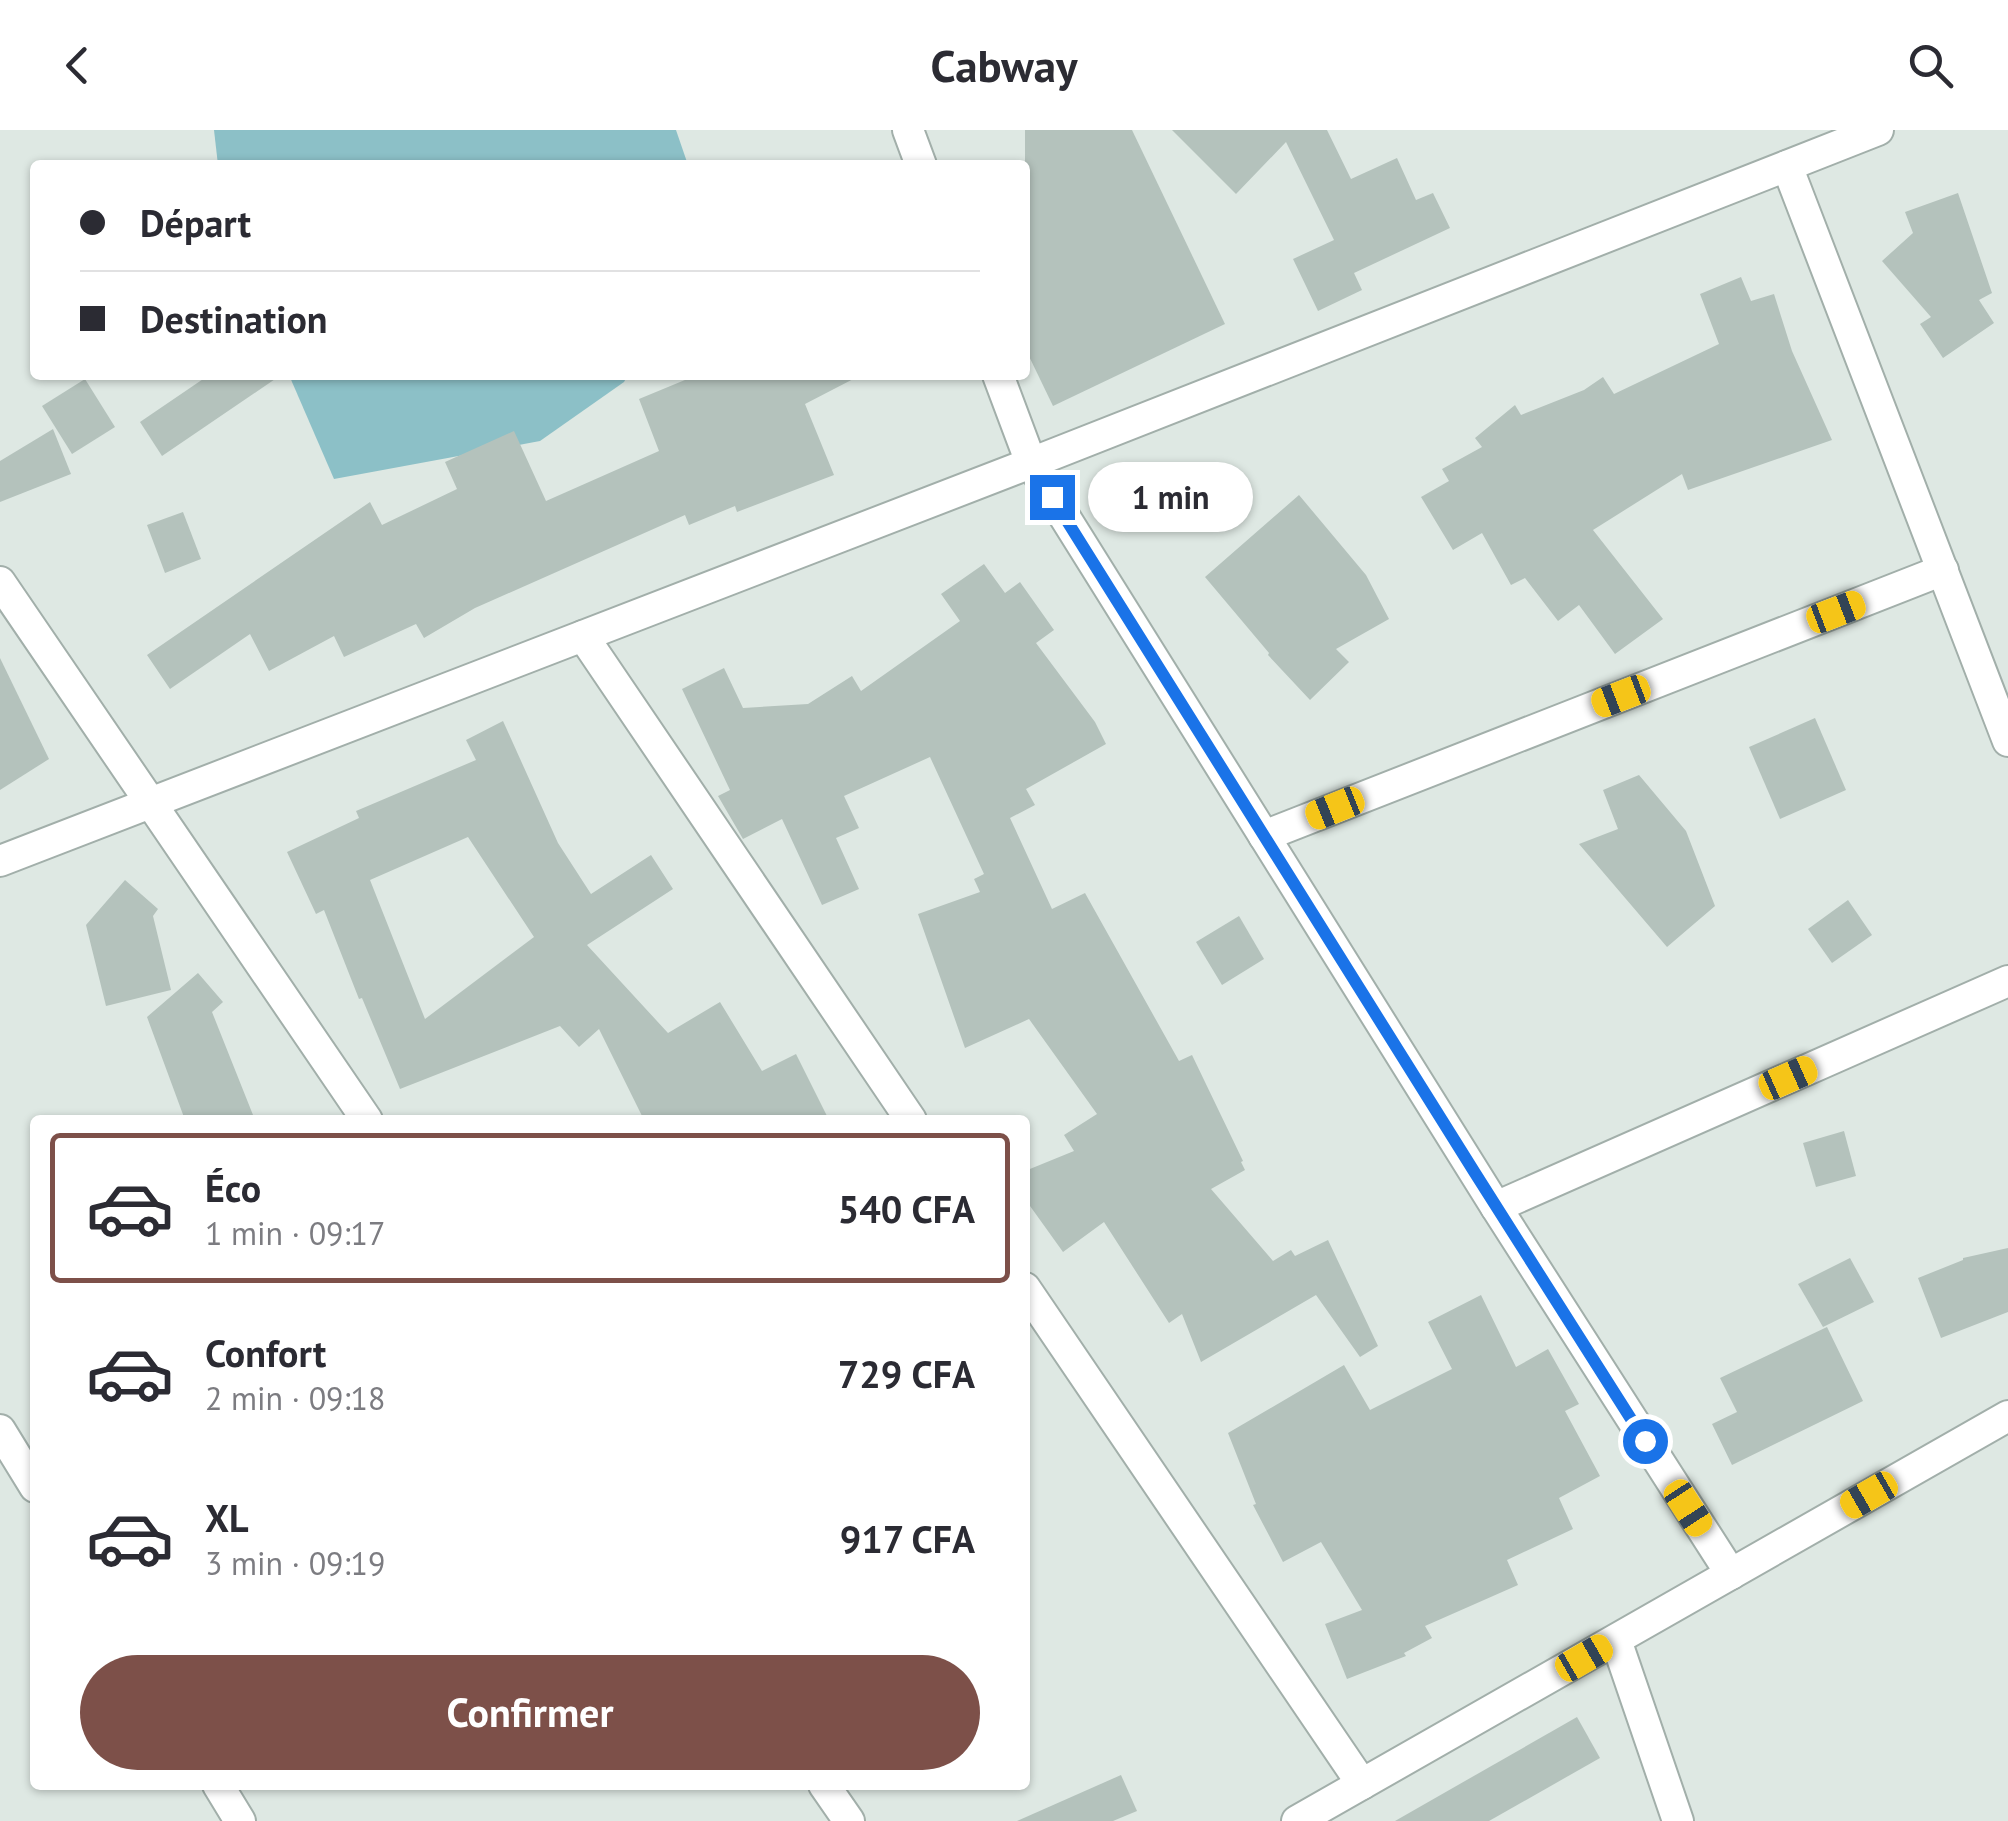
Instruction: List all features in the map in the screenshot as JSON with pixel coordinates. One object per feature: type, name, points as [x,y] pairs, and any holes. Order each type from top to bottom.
[{"type":"street","points":[[908,130],[919,160]]},
{"type":"street","points":[[0,861],[1030,464],[1878,130]]},
{"type":"street","points":[[1787,166],[2008,741]]},
{"type":"street","points":[[1000,380],[1030,464],[1730,1574]]},
{"type":"street","points":[[1264,836],[1943,570]]},
{"type":"street","points":[[0,582],[364,1115]]},
{"type":"street","points":[[583,636],[908,1115]]},
{"type":"street","points":[[1496,1207],[2008,981]]},
{"type":"street","points":[[1030,1295],[1362,1784]]},
{"type":"street","points":[[1297,1821],[2008,1416]]},
{"type":"street","points":[[0,1430],[30,1479]]},
{"type":"street","points":[[1616,1640],[1678,1821]]},
{"type":"street","points":[[221,1790],[240,1821]]},
{"type":"street","points":[[827,1790],[849,1821]]},
{"type":"water","points":[[214,130],[676,130],[686,160],[217,160]]},
{"type":"water","points":[[291,380],[625,380],[540,441],[334,479]]},
{"type":"building","points":[[1025,130],[1132,130],[1225,324],[1053,406],[1030,358],[1030,160],[1025,160]]},
{"type":"building","points":[[1172,130],[1327,130],[1351,179],[1397,158],[1416,200],[1433,193],[1450,228],[1354,273],[1362,290],[1318,311],[1293,259],[1334,240],[1286,142],[1236,194]]},
{"type":"building","points":[[1958,193],[1992,293],[1979,300],[1994,323],[1943,358],[1920,324],[1931,317],[1882,261],[1913,233],[1905,212]]},
{"type":"building","points":[[1741,277],[1751,301],[1774,294],[1792,351],[1832,440],[1688,490],[1682,474],[1593,530],[1663,619],[1615,654],[1579,605],[1558,621],[1525,578],[1511,585],[1482,533],[1453,550],[1421,497],[1449,481],[1442,469],[1482,447],[1475,438],[1515,405],[1521,415],[1584,390],[1603,377],[1614,394],[1719,344],[1700,294]]},
{"type":"building","points":[[86,380],[115,427],[72,454],[42,406]]},
{"type":"building","points":[[202,380],[274,380],[162,456],[140,422]]},
{"type":"building","points":[[685,380],[851,380],[805,404],[834,475],[737,512],[735,506],[689,525],[685,515],[475,608],[424,638],[416,624],[344,657],[334,636],[269,671],[250,634],[170,689],[147,655],[370,502],[382,525],[457,489],[445,462],[514,431],[546,501],[659,451],[639,399]]},
{"type":"building","points":[[53,429],[71,474],[0,502],[0,461]]},
{"type":"building","points":[[1299,495],[1366,575],[1389,619],[1336,649],[1349,662],[1310,700],[1205,577]]},
{"type":"building","points":[[183,512],[201,559],[165,573],[147,525]]},
{"type":"building","points":[[984,564],[1005,593],[1020,582],[1054,630],[1036,643],[1095,722],[1106,744],[1026,789],[1035,805],[1010,818],[1052,909],[1085,893],[1179,1061],[1192,1055],[1245,1170],[1211,1189],[1273,1261],[1291,1250],[1295,1256],[1328,1240],[1378,1346],[1360,1357],[1316,1295],[1201,1362],[1182,1314],[1169,1323],[1104,1222],[1063,1252],[1030,1206],[1030,1169],[1074,1151],[1064,1135],[1097,1114],[1029,1019],[965,1048],[918,914],[980,892],[974,879],[984,874],[930,757],[844,796],[859,828],[836,838],[859,889],[822,905],[782,819],[743,839],[718,796],[730,790],[682,689],[724,668],[743,708],[808,704],[852,676],[861,691],[960,621],[941,594]]},
{"type":"building","points":[[0,658],[49,759],[0,790]]},
{"type":"building","points":[[1815,718],[1846,790],[1780,819],[1749,747]]},
{"type":"building","points":[[503,721],[558,843],[591,894],[651,855],[673,889],[587,945],[668,1033],[720,1002],[762,1071],[796,1054],[826,1115],[642,1115],[599,1029],[579,1047],[560,1026],[400,1089],[324,910],[316,914],[287,852],[359,818],[356,811],[476,760],[466,740]],"holes":[[[468,837],[534,937],[425,1019],[370,880]]]},
{"type":"building","points":[[1639,775],[1686,831],[1715,906],[1667,947],[1579,844],[1618,829],[1603,790]]},
{"type":"building","points":[[125,880],[158,909],[153,916],[171,990],[106,1006],[86,925]]},
{"type":"building","points":[[1848,900],[1872,935],[1832,963],[1808,929]]},
{"type":"building","points":[[1239,916],[1264,959],[1222,985],[1196,942]]},
{"type":"building","points":[[198,973],[223,1002],[212,1012],[253,1115],[183,1115],[147,1017]]},
{"type":"building","points":[[1844,1131],[1856,1176],[1816,1187],[1803,1143]]},
{"type":"building","points":[[2008,1248],[2008,1312],[1941,1338],[1918,1278],[1963,1258]]},
{"type":"building","points":[[1850,1258],[1874,1302],[1823,1327],[1798,1284]]},
{"type":"building","points":[[1481,1295],[1516,1367],[1548,1349],[1579,1404],[1565,1411],[1600,1476],[1559,1498],[1573,1529],[1507,1560],[1518,1585],[1425,1626],[1432,1638],[1404,1653],[1406,1656],[1347,1679],[1325,1624],[1362,1610],[1321,1542],[1283,1562],[1253,1505],[1256,1504],[1228,1433],[1344,1365],[1370,1410],[1452,1369],[1428,1322]]},
{"type":"building","points":[[1827,1327],[1863,1401],[1732,1465],[1712,1424],[1737,1412],[1720,1378]]},
{"type":"building","points":[[1577,1717],[1600,1758],[1489,1821],[1395,1821]]},
{"type":"building","points":[[1121,1775],[1137,1811],[1113,1821],[1017,1821]]},
{"type":"route","points":[[1052,497],[1645,1441]]}]
